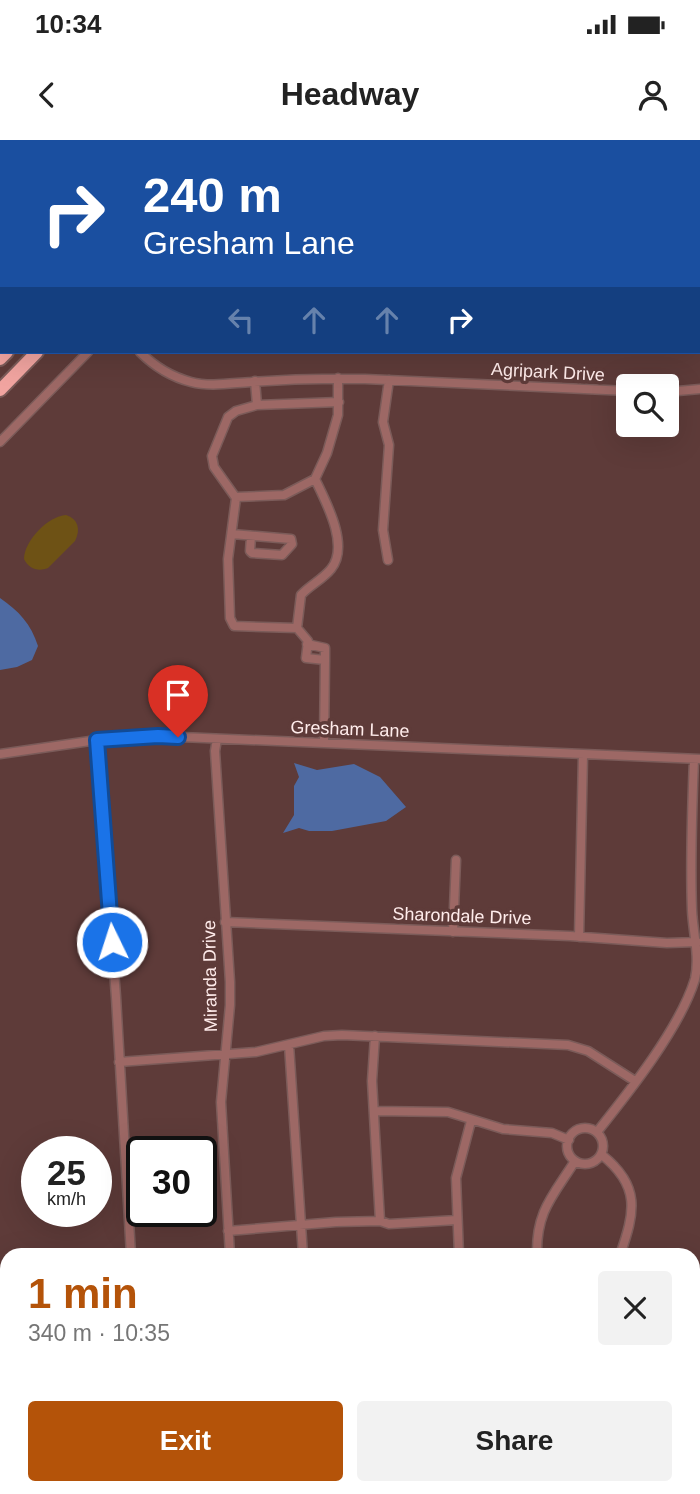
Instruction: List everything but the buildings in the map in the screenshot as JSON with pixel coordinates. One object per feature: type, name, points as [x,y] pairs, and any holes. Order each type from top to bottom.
[{"type":"highway","points":[[0,390],[35,354]]},
{"type":"street","points":[[0,442],[86,354]]},
{"type":"street","name":"Agripark Drive","points":[[142,354],[172,375],[194,383],[338,378],[616,390]]},
{"type":"street","points":[[325,660],[306,658],[307,644],[297,628],[301,595],[330,570],[337,549],[335,527],[315,480],[337,421],[338,378]]},
{"type":"street","points":[[388,560],[383,530],[389,445],[383,422],[389,380]]},
{"type":"street","points":[[255,382],[257,405]]},
{"type":"street","points":[[679,391],[700,389]]},
{"type":"street","points":[[297,628],[234,626],[231,622],[228,583],[236,497],[214,467],[212,456],[228,418],[236,411],[257,405],[339,402]]},
{"type":"street","points":[[236,497],[284,495],[315,480]]},
{"type":"street","points":[[232,534],[290,539],[292,544],[282,555],[253,553],[250,551],[251,536]]},
{"type":"street","points":[[307,644],[325,648],[324,743]]},
{"type":"street","name":"Gresham Lane","points":[[0,754],[97,740],[158,736],[697,759]]},
{"type":"street","name":"Miranda Drive","points":[[217,739],[215,751],[230,1005],[220,1102],[229,1248]]},
{"type":"street","points":[[97,740],[131,1248]]},
{"type":"street","points":[[579,937],[583,755]]},
{"type":"street","points":[[597,1132],[667,1036],[687,1001],[696,976],[697,942],[692,914],[691,835],[697,759]]},
{"type":"street","points":[[453,932],[456,860]]},
{"type":"street","name":"Sharondale Drive","points":[[225,922],[667,943],[697,942]]},
{"type":"street","points":[[119,1062],[256,1052],[324,1036],[374,1036],[568,1045],[588,1051],[635,1081]]},
{"type":"street","points":[[374,1036],[374,1111],[380,1221]]},
{"type":"street","points":[[289,1045],[303,1248]]},
{"type":"street","points":[[374,1111],[440,1111],[503,1129],[540,1131],[562,1135],[569,1140]]},
{"type":"street","points":[[459,1248],[456,1178],[471,1121]]},
{"type":"street","points":[[580,1129],[597,1132],[603,1144],[602,1155],[591,1164],[575,1161],[568,1151],[569,1140],[580,1129]]},
{"type":"street","points":[[602,1155],[630,1189],[634,1207],[623,1248]]},
{"type":"street","points":[[537,1248],[541,1214],[575,1161]]},
{"type":"street","points":[[228,1231],[380,1221],[389,1224],[457,1220]]},
{"type":"shaded area","points":[[66,515],[77,525],[75,541],[48,568],[37,570],[31,567],[24,559],[33,537],[52,520]]},
{"type":"water","points":[[0,598],[24,619],[38,646],[32,660],[17,667],[0,670]]},
{"type":"water","points":[[294,763],[317,770],[354,764],[380,777],[406,807],[386,821],[332,831],[299,828],[283,833],[294,815],[294,786],[299,777]]},
{"type":"route","points":[[112,942],[97,740],[178,737]]}]
